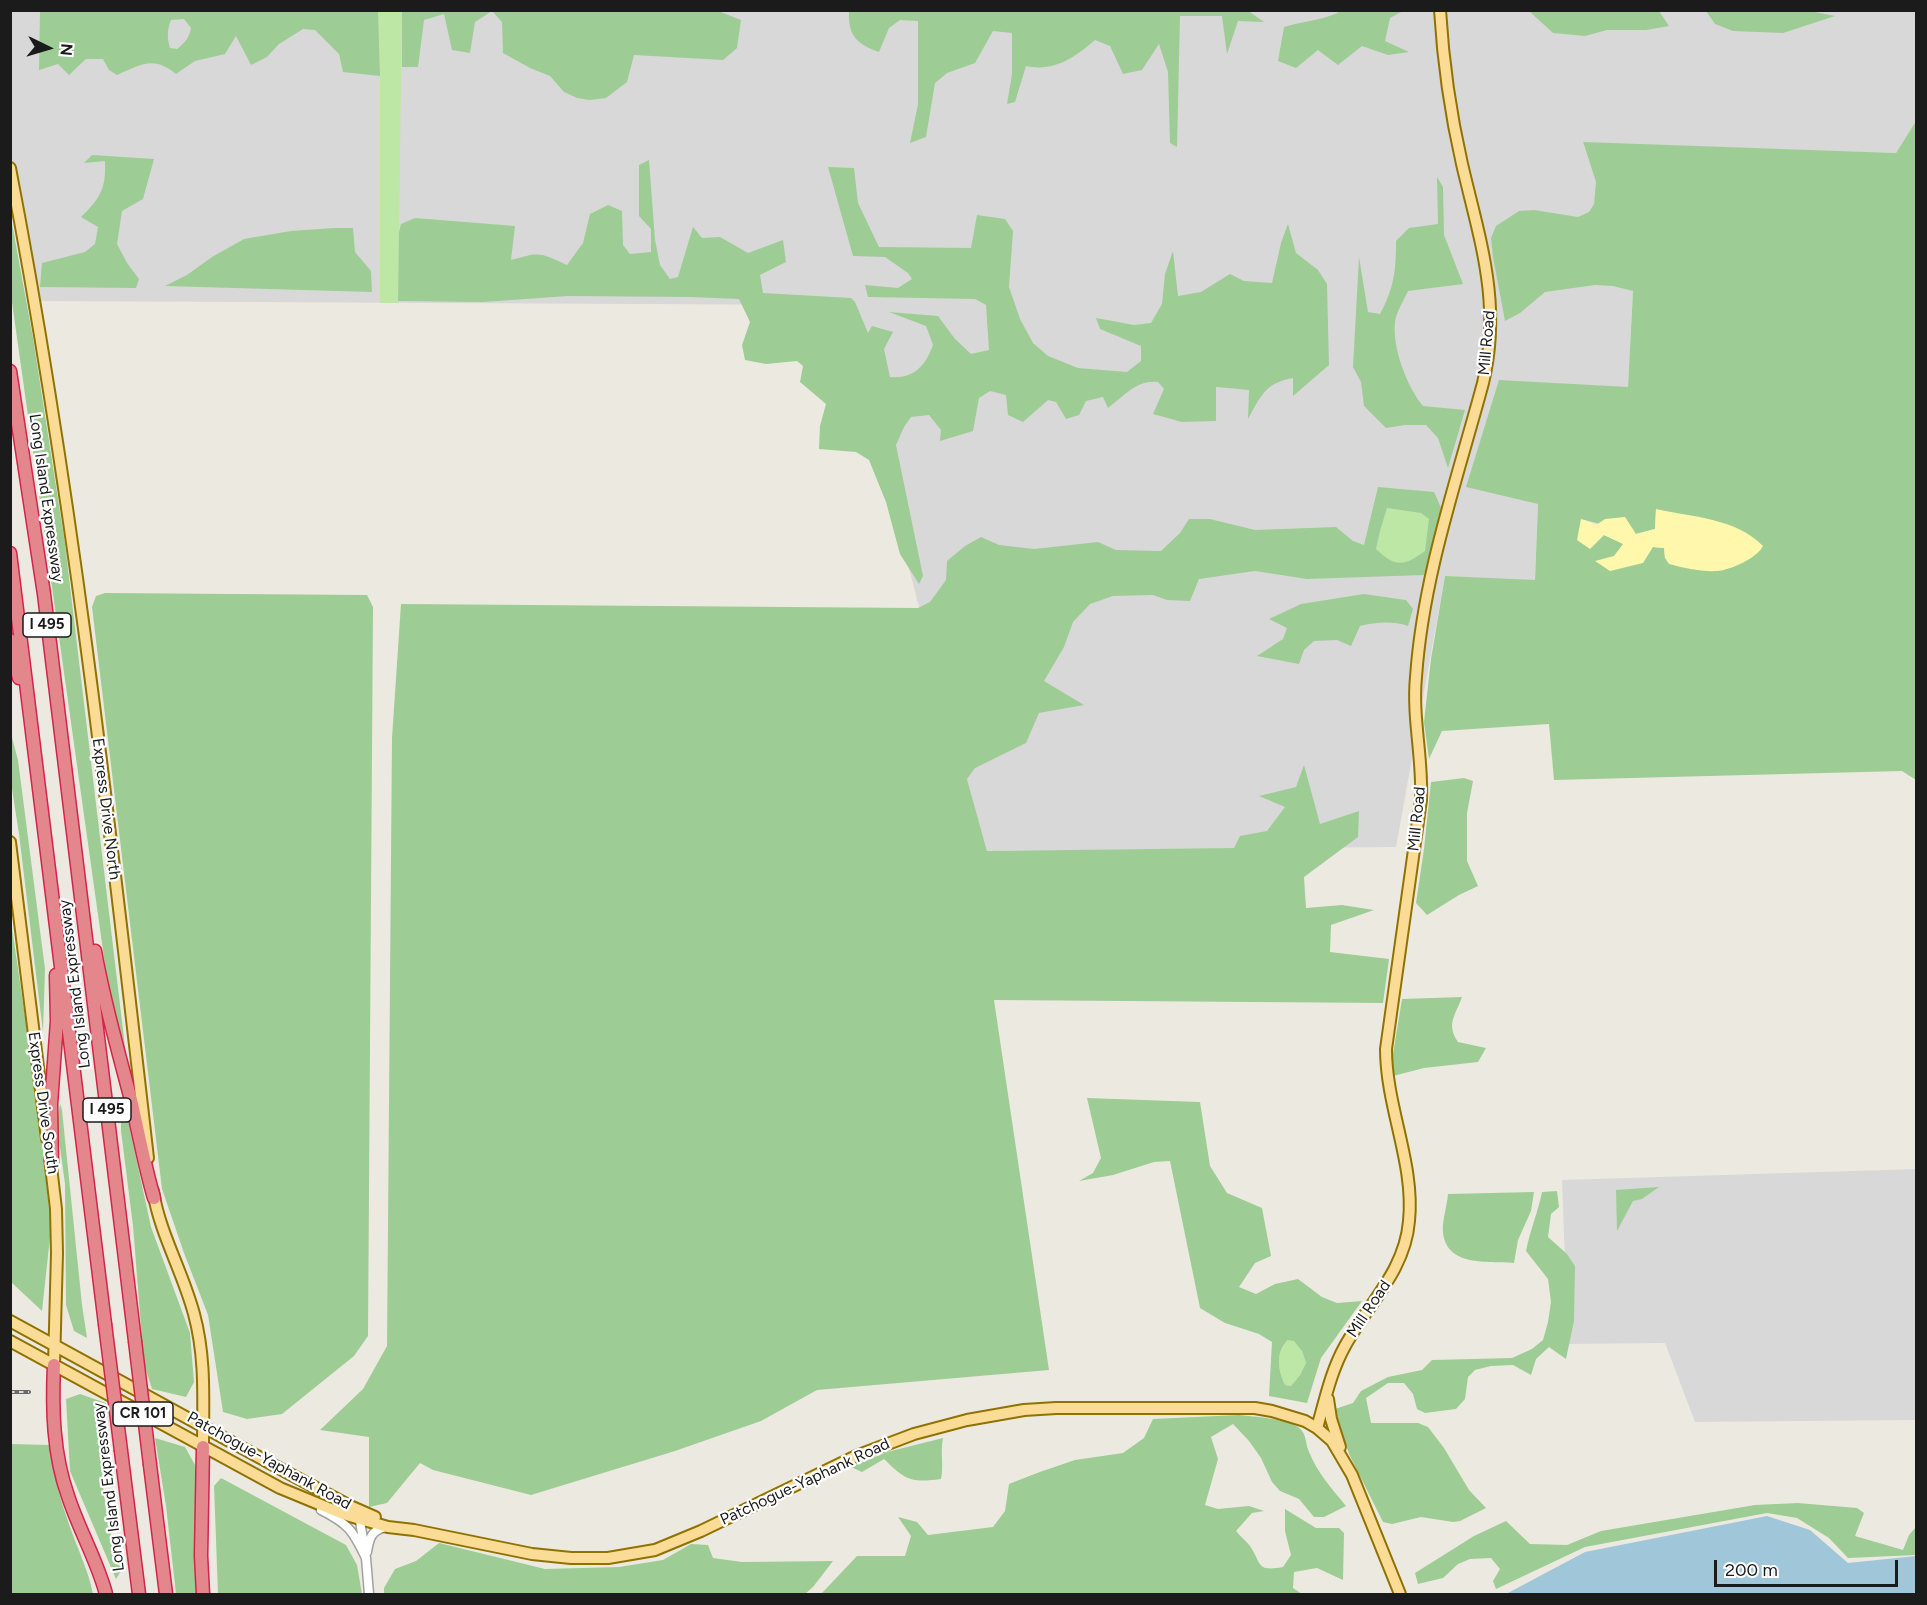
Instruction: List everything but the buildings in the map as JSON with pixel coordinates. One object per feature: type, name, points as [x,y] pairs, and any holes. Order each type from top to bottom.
[{"type":"highway","name":"Long Island Expressway","points":[[10,371],[44,594],[166,1594]]},
{"type":"highway","name":"Long Island Expressway","points":[[10,553],[139,1594]]},
{"type":"highway","points":[[10,640],[38,771]]},
{"type":"highway","points":[[79,879],[104,998],[154,1198]]},
{"type":"highway","points":[[52,1166],[51,1104],[57,1021],[55,914]]},
{"type":"highway","points":[[54,1365],[54,1432],[59,1466],[68,1498],[99,1571],[106,1594]]},
{"type":"highway","points":[[203,1447],[201,1556],[203,1594]]},
{"type":"main road","name":"Mill Road","points":[[1317,1428],[1328,1389],[1344,1347],[1396,1268],[1408,1230],[1410,1204],[1408,1184],[1386,1063],[1387,1039],[1421,800],[1421,774],[1414,712],[1416,674],[1426,594],[1483,384],[1491,342],[1489,281],[1462,161],[1443,45],[1440,10]]},
{"type":"main road","name":"Express Drive North","points":[[10,168],[41,334],[69,514],[154,1198],[166,1239],[188,1293],[199,1335],[204,1379],[203,1447]]},
{"type":"main road","name":"Express Drive South","points":[[10,842],[47,1143],[52,1166],[57,1232],[54,1365]]},
{"type":"main road","points":[[22,1327],[42,1330],[48,1328],[57,1296]]},
{"type":"main road","name":"Patchogue-Yaphank Road","points":[[10,1321],[358,1514],[388,1527],[403,1528]]},
{"type":"main road","name":"Patchogue-Yaphank Road","points":[[10,1341],[280,1488],[403,1528],[532,1554],[571,1558],[624,1556],[655,1550],[874,1448],[932,1428],[984,1416],[1056,1408],[1244,1408],[1272,1411],[1305,1421],[1317,1428]]},
{"type":"main road","points":[[1328,1389],[1329,1411],[1342,1456]]},
{"type":"main road","points":[[1317,1428],[1332,1441],[1352,1475],[1401,1594]]},
{"type":"street","points":[[280,1488],[346,1524],[366,1558]]},
{"type":"street","points":[[358,1514],[366,1558],[369,1594]]},
{"type":"street","points":[[366,1558],[370,1537],[378,1529],[388,1527]]},
{"type":"shaded area","points":[[10,11],[1916,11],[1916,121],[1896,153],[1583,143],[1633,291],[1628,388],[1538,504],[1535,581],[1445,576],[1396,847],[987,851],[919,607],[841,305],[30,301],[11,198]]},
{"type":"shaded area","points":[[1916,1169],[1916,1420],[1695,1422],[1665,1343],[1568,1344],[1562,1180]]},
{"type":"green space","points":[[402,10],[492,11],[475,22],[470,53],[452,50],[444,14],[424,20],[418,67],[402,67]]},
{"type":"green space","points":[[1247,10],[1264,22],[1238,21],[1227,54],[1222,16],[1180,16],[1177,147],[1170,143],[1168,72],[1159,44],[1142,70],[1123,74],[1110,46],[1095,40],[1063,62],[1046,67],[1026,66],[1015,102],[1007,104],[1012,74],[1012,33],[993,31],[975,63],[947,73],[935,83],[926,137],[910,143],[918,104],[918,21],[900,20],[889,28],[879,52],[864,46],[855,38],[850,26],[849,11]]},
{"type":"green space","points":[[40,11],[378,11],[380,76],[343,72],[339,54],[315,30],[303,29],[279,44],[267,57],[251,65],[236,36],[225,54],[195,61],[176,74],[168,68],[153,63],[140,65],[117,75],[109,70],[103,59],[86,59],[69,75],[58,64],[39,70]],"holes":[[[184,19],[191,28],[182,45],[177,49],[170,48],[168,34],[171,20]]]},
{"type":"green space","points":[[378,11],[402,11],[398,303],[380,303]]},
{"type":"green space","points":[[492,11],[718,11],[741,20],[737,48],[723,60],[634,55],[627,82],[606,98],[589,100],[564,92],[550,76],[503,53],[502,22]]},
{"type":"green space","points":[[1341,11],[1403,11],[1390,18],[1385,41],[1409,52],[1388,55],[1362,46],[1338,65],[1318,50],[1296,68],[1278,61],[1284,27]]},
{"type":"green space","points":[[1529,11],[1659,11],[1669,26],[1646,30],[1607,30],[1585,36],[1553,33]]},
{"type":"green space","points":[[1706,11],[1810,11],[1835,16],[1783,33],[1733,31],[1715,24]]},
{"type":"green space","points":[[1916,121],[1916,780],[1902,771],[1554,780],[1549,724],[1442,731],[1429,759],[1424,722],[1431,659],[1445,576],[1535,580],[1538,504],[1466,487],[1499,380],[1628,387],[1633,291],[1613,286],[1595,285],[1545,292],[1520,313],[1505,321],[1491,238],[1496,226],[1519,211],[1534,210],[1578,217],[1589,212],[1594,204],[1596,182],[1583,142],[1896,153]],"holes":[[[1656,510],[1715,521],[1665,558],[1664,548],[1653,547],[1614,556],[1624,544],[1604,535],[1581,519],[1636,534],[1655,529]]]},
{"type":"green space","points":[[92,155],[154,159],[143,199],[122,211],[117,244],[139,279],[136,288],[40,287],[42,263],[85,252],[95,244],[98,227],[81,217],[98,198],[103,186],[105,161],[84,163]]},
{"type":"green space","points":[[649,160],[655,240],[660,265],[670,279],[678,277],[693,227],[702,238],[720,237],[748,253],[783,240],[786,262],[760,275],[763,293],[851,298],[855,302],[868,333],[872,326],[893,332],[884,349],[890,377],[912,374],[926,360],[933,345],[926,326],[889,312],[938,316],[955,339],[971,354],[989,350],[986,305],[975,299],[868,297],[865,285],[898,288],[912,279],[908,273],[885,257],[853,256],[828,167],[854,168],[858,203],[879,247],[971,248],[977,215],[1005,219],[1013,231],[1009,287],[1020,319],[1033,343],[1048,356],[1078,368],[1127,372],[1141,361],[1141,346],[1100,329],[1096,318],[1134,325],[1151,323],[1162,304],[1165,274],[1173,251],[1178,296],[1201,292],[1230,274],[1244,281],[1272,283],[1288,224],[1296,253],[1318,270],[1327,284],[1329,365],[1293,396],[1293,378],[1270,387],[1248,419],[1249,390],[1216,387],[1216,421],[1182,422],[1153,414],[1164,389],[1158,382],[1137,386],[1108,408],[1103,397],[1086,401],[1079,415],[1066,419],[1056,402],[1048,400],[1023,422],[1008,415],[1006,395],[990,391],[979,398],[973,431],[940,441],[941,430],[929,415],[911,417],[896,445],[923,576],[919,584],[900,554],[886,502],[869,460],[856,452],[819,449],[820,426],[826,404],[800,382],[803,366],[797,361],[766,364],[745,360],[742,345],[750,322],[739,299],[568,296],[483,302],[398,301],[399,232],[401,224],[415,218],[515,226],[511,260],[539,255],[567,265],[583,243],[590,214],[608,205],[622,211],[623,245],[630,254],[651,252],[651,229],[639,216],[639,165]]},
{"type":"green space","points":[[1437,177],[1443,187],[1444,235],[1463,284],[1408,291],[1397,314],[1395,332],[1398,355],[1406,378],[1423,406],[1465,410],[1448,468],[1438,438],[1426,425],[1386,428],[1364,406],[1361,382],[1353,367],[1359,257],[1368,312],[1380,314],[1393,279],[1396,241],[1409,228],[1438,224]]},
{"type":"green space","points":[[11,218],[33,338],[65,544],[126,1055],[107,979],[11,295]]},
{"type":"green space","points":[[353,228],[355,252],[371,271],[372,292],[165,286],[244,239],[291,231]]},
{"type":"green space","points":[[1378,487],[1434,492],[1443,512],[1424,575],[1307,579],[1255,571],[1199,579],[1190,601],[1167,600],[1153,595],[1113,596],[1090,604],[1073,622],[1064,647],[1044,681],[1084,705],[1039,713],[1026,743],[975,768],[967,779],[987,851],[1234,848],[1240,836],[1267,831],[1285,807],[1259,796],[1296,787],[1304,765],[1320,824],[1359,811],[1358,837],[1304,877],[1306,908],[1342,905],[1374,910],[1331,925],[1330,952],[1389,959],[1383,1003],[994,1000],[1049,1370],[817,1390],[761,1421],[675,1451],[531,1495],[433,1470],[420,1463],[387,1503],[369,1507],[369,1437],[320,1430],[363,1389],[387,1346],[392,738],[401,604],[918,608],[930,602],[946,580],[947,561],[965,546],[981,537],[999,545],[1034,549],[1098,542],[1116,550],[1161,551],[1180,533],[1189,519],[1210,519],[1255,530],[1336,527],[1353,541],[1364,545]],"holes":[[[1387,508],[1421,513],[1429,519],[1425,551],[1411,560],[1400,563],[1389,559],[1376,549]]]},
{"type":"green space","points":[[1387,508],[1421,513],[1430,519],[1425,551],[1411,560],[1400,563],[1389,560],[1376,550]]},
{"type":"green space","points":[[105,593],[367,595],[373,607],[368,1336],[354,1356],[282,1414],[247,1419],[223,1412],[208,1315],[162,1189],[92,607],[96,596]]},
{"type":"green space","points":[[1364,594],[1406,600],[1413,609],[1408,626],[1384,623],[1360,626],[1351,646],[1337,640],[1314,641],[1304,650],[1299,664],[1257,656],[1283,639],[1287,628],[1269,619],[1301,604]]},
{"type":"green space","points":[[10,730],[18,760],[45,969],[43,1032],[11,782]]},
{"type":"green space","points":[[1464,778],[1473,781],[1467,813],[1467,861],[1478,886],[1427,915],[1416,903],[1431,782]]},
{"type":"green space","points":[[10,914],[39,1113],[51,1228],[42,1311],[11,1282]]},
{"type":"green space","points":[[1462,997],[1453,1020],[1454,1036],[1458,1042],[1486,1048],[1478,1062],[1424,1068],[1393,1076],[1393,1054],[1402,999]]},
{"type":"green space","points":[[1087,1098],[1200,1102],[1210,1166],[1227,1193],[1262,1208],[1271,1256],[1255,1263],[1239,1287],[1256,1294],[1275,1284],[1298,1279],[1322,1297],[1337,1303],[1362,1301],[1321,1358],[1307,1403],[1269,1396],[1272,1342],[1259,1334],[1225,1323],[1200,1308],[1170,1161],[1154,1162],[1113,1175],[1079,1181],[1093,1173],[1101,1158]],"holes":[[[1288,1340],[1294,1341],[1302,1351],[1306,1363],[1291,1386],[1285,1385],[1279,1356]]]},
{"type":"green space","points":[[60,1103],[87,1338],[74,1331],[66,1305],[65,1184],[57,1126]]},
{"type":"green space","points":[[121,1115],[127,1116],[151,1227],[190,1333],[194,1382],[186,1397],[152,1389],[144,1364]]},
{"type":"green space","points":[[1659,1187],[1642,1199],[1633,1201],[1617,1231],[1616,1190]]},
{"type":"green space","points":[[1557,1191],[1559,1207],[1551,1214],[1548,1237],[1567,1254],[1575,1266],[1574,1321],[1566,1359],[1549,1347],[1536,1359],[1531,1375],[1513,1365],[1491,1366],[1475,1370],[1468,1377],[1465,1399],[1456,1409],[1425,1413],[1417,1409],[1413,1394],[1404,1383],[1388,1383],[1366,1398],[1371,1423],[1418,1423],[1428,1427],[1444,1448],[1469,1490],[1486,1508],[1460,1521],[1453,1522],[1421,1517],[1392,1524],[1383,1522],[1350,1456],[1332,1410],[1353,1403],[1361,1391],[1388,1377],[1422,1370],[1432,1360],[1512,1358],[1532,1349],[1543,1340],[1551,1302],[1548,1279],[1526,1251],[1542,1192]]},
{"type":"green space","points":[[1534,1192],[1531,1211],[1518,1240],[1514,1263],[1470,1260],[1460,1257],[1446,1243],[1443,1228],[1448,1194]]},
{"type":"green space","points":[[1288,1340],[1294,1340],[1302,1351],[1306,1363],[1291,1386],[1285,1385],[1279,1361],[1281,1350]]},
{"type":"green space","points":[[80,1394],[106,1403],[107,1443],[102,1452],[103,1487],[108,1524],[121,1571],[116,1579],[70,1471],[66,1399]]},
{"type":"green space","points":[[1239,1415],[1277,1420],[1301,1429],[1316,1466],[1346,1506],[1324,1517],[1314,1517],[1299,1499],[1280,1491],[1272,1482],[1261,1458],[1233,1424],[1211,1437],[1218,1459],[1205,1505],[1218,1509],[1249,1506],[1264,1511],[1252,1513],[1236,1531],[1250,1546],[1261,1565],[1268,1568],[1283,1567],[1291,1555],[1285,1531],[1285,1509],[1316,1528],[1339,1528],[1344,1533],[1343,1580],[1317,1568],[1294,1572],[1293,1588],[1302,1594],[821,1594],[857,1556],[905,1556],[911,1536],[898,1517],[917,1522],[928,1535],[993,1527],[1005,1511],[1009,1484],[1075,1460],[1123,1453],[1144,1438],[1153,1419]]},
{"type":"green space","points":[[155,1438],[185,1447],[195,1465],[200,1594],[176,1594],[166,1506]]},
{"type":"green space","points":[[943,1438],[941,1479],[922,1481],[903,1476],[884,1459],[862,1472],[851,1467],[887,1452]]},
{"type":"green space","points":[[11,1444],[49,1445],[61,1500],[93,1594],[11,1594]]},
{"type":"green space","points":[[221,1478],[346,1545],[357,1565],[362,1594],[218,1594],[214,1486]]},
{"type":"green space","points":[[1798,1503],[1857,1508],[1864,1513],[1855,1536],[1903,1550],[1909,1535],[1916,1527],[1916,1555],[1848,1558],[1829,1538],[1797,1518],[1767,1513],[1585,1547],[1496,1589],[1493,1581],[1500,1569],[1491,1558],[1470,1559],[1458,1564],[1443,1578],[1418,1584],[1415,1573],[1474,1536],[1506,1521],[1530,1544],[1567,1545],[1601,1531],[1755,1505]]},
{"type":"green space","points":[[439,1543],[545,1569],[619,1567],[663,1560],[691,1544],[708,1545],[713,1558],[742,1562],[833,1561],[805,1594],[384,1594],[384,1588],[395,1569],[416,1561]]},
{"type":"sand","points":[[1656,509],[1727,524],[1752,537],[1763,546],[1750,559],[1723,570],[1699,570],[1669,564],[1665,558],[1664,548],[1653,547],[1643,563],[1610,571],[1595,561],[1614,556],[1623,544],[1604,535],[1590,549],[1577,540],[1581,519],[1596,525],[1605,519],[1625,517],[1636,534],[1655,529]]},
{"type":"water","points":[[1767,1516],[1810,1530],[1848,1563],[1916,1556],[1916,1594],[1506,1594],[1585,1552]]},
{"type":"railway","points":[[10,1392],[29,1392]]}]
